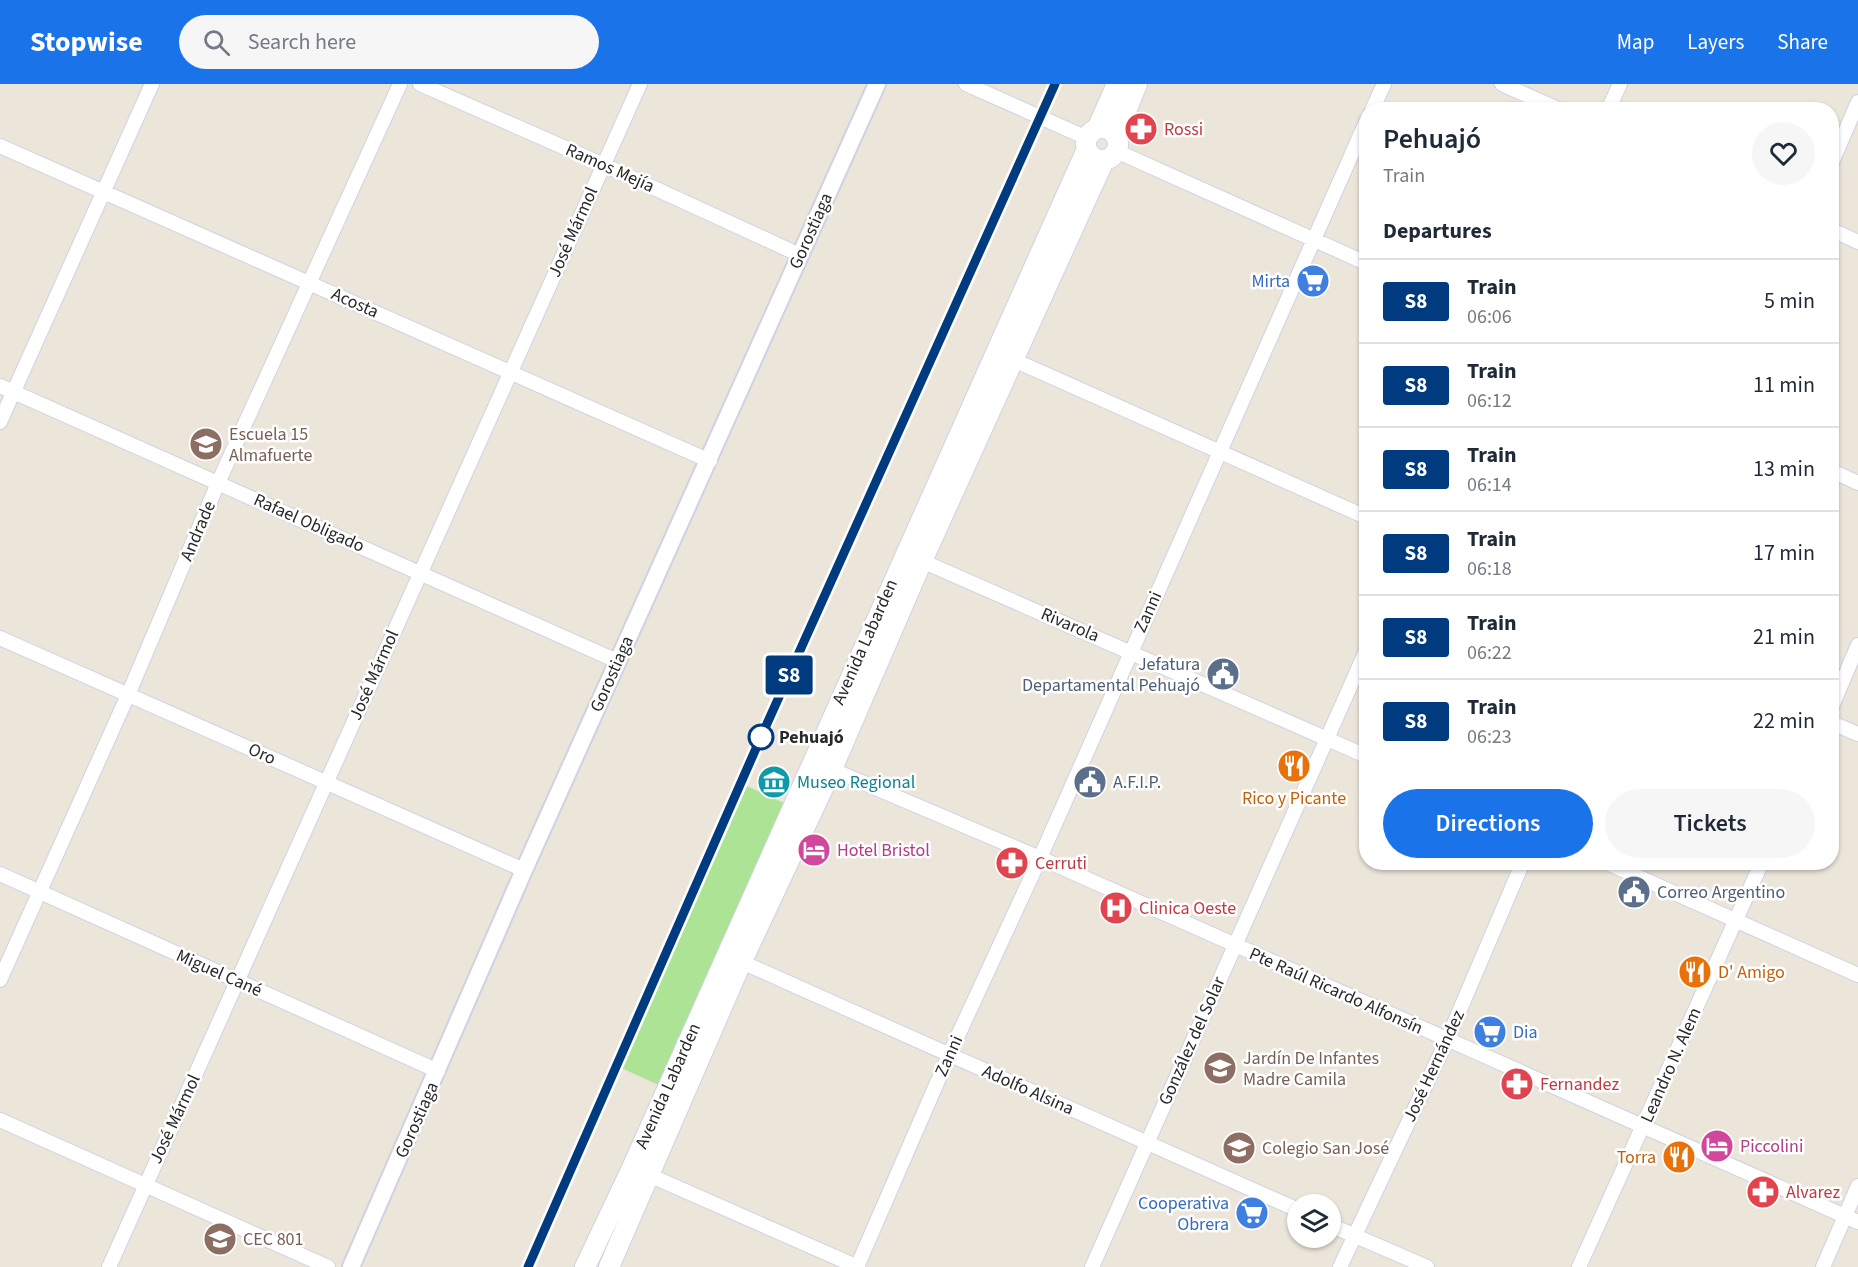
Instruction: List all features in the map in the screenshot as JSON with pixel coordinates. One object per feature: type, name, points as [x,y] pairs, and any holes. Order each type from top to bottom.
[{"type":"main road","name":"Avenida Labarden","points":[[1005,356],[1090,139],[1117,84]]},
{"type":"main road","name":"Avenida Labarden","points":[[609,1267],[650,1175],[733,959],[813,761],[913,557],[1005,356],[1112,149],[1137,84]]},
{"type":"main road","points":[[1107,129],[1112,149],[1094,158],[1090,139],[1107,129]]},
{"type":"main road","name":"Avenida Labarden","points":[[585,1267],[733,959],[832,769],[913,557]]},
{"type":"street","points":[[0,422],[152,84]]},
{"type":"street","name":"Andrade","points":[[0,980],[128,695],[218,483],[311,284],[400,84]]},
{"type":"street","name":"Ramos Mejía","points":[[420,84],[800,255]]},
{"type":"street","name":"José Mármol","points":[[109,1267],[640,84]]},
{"type":"street","name":"Gorostiaga","points":[[351,1267],[524,870],[617,661],[710,461],[877,84]]},
{"type":"street","points":[[966,84],[1090,139]]},
{"type":"street","points":[[1376,102],[1384,84]]},
{"type":"street","points":[[1502,84],[1542,102]]},
{"type":"street","points":[[1612,102],[1620,84]]},
{"type":"street","points":[[1839,146],[1858,102]]},
{"type":"street","name":"Zanni","points":[[858,1267],[949,1055],[1040,858],[1359,138]]},
{"type":"street","name":"Acosta","points":[[0,146],[710,461]]},
{"type":"street","points":[[1112,149],[1359,260]]},
{"type":"street","points":[[1839,233],[1858,242]]},
{"type":"street","points":[[1005,356],[1359,514]]},
{"type":"street","name":"Rafael Obligado","points":[[0,386],[617,661]]},
{"type":"street","points":[[1839,474],[1858,483]]},
{"type":"street","name":"Rivarola","points":[[913,557],[1359,753]]},
{"type":"street","name":"Oro","points":[[0,638],[524,870]]},
{"type":"street","points":[[1839,690],[1858,645]]},
{"type":"street","name":"González del Solar","points":[[1092,1267],[1359,667]]},
{"type":"street","points":[[1839,726],[1858,735]]},
{"type":"street","name":"Pte Raúl Ricardo Alfonsín","points":[[813,761],[1040,858],[1858,1222]]},
{"type":"street","name":"José Hernández","points":[[1340,1267],[1447,1040],[1520,870]]},
{"type":"street","points":[[1623,870],[1858,975]]},
{"type":"street","name":"Leandro N. Alem","points":[[1579,1267],[1758,870]]},
{"type":"street","name":"Miguel Cané","points":[[0,874],[438,1071]]},
{"type":"street","name":"Adolfo Alsina","points":[[733,959],[1287,1205]]},
{"type":"street","points":[[0,1120],[328,1267]]},
{"type":"street","points":[[632,1168],[858,1267]]},
{"type":"street","points":[[1823,1267],[1858,1186]]},
{"type":"street","points":[[1341,1230],[1427,1267]]},
{"type":"green space","points":[[747,786],[786,804],[659,1085],[619,1067]]},
{"type":"railway","points":[[528,1267],[761,737],[1055,84]]},
{"type":"train","name":"S8","points":[[528,1267],[761,737],[1055,84]]},
{"type":"place","name":"Rossi","points":[[1141,129]]},
{"type":"place","name":"Mirta","points":[[1313,281]]},
{"type":"place","name":"Escuela 15 Almafuerte","points":[[206,444]]},
{"type":"place","name":"Jefatura Departamental Pehuajó","points":[[1223,674]]},
{"type":"place","name":"Pehuajó","points":[[761,737]]},
{"type":"place","name":"Rico y Picante","points":[[1294,766]]},
{"type":"place","name":"Museo Regional","points":[[774,782]]},
{"type":"place","name":"A.F.I.P.","points":[[1090,782]]},
{"type":"place","name":"Hotel Bristol","points":[[814,850]]},
{"type":"place","name":"Cerruti","points":[[1012,863]]},
{"type":"place","name":"Correo Argentino","points":[[1634,892]]},
{"type":"place","name":"Clinica Oeste","points":[[1116,908]]},
{"type":"place","name":"D' Amigo","points":[[1695,972]]},
{"type":"place","name":"Dia","points":[[1490,1032]]},
{"type":"place","name":"Jardín De Infantes Madre Camila","points":[[1220,1068]]},
{"type":"place","name":"Fernandez","points":[[1517,1084]]},
{"type":"place","name":"Piccolini","points":[[1717,1146]]},
{"type":"place","name":"Colegio San José","points":[[1239,1148]]},
{"type":"place","name":"Torra","points":[[1679,1157]]},
{"type":"place","name":"Alvarez","points":[[1763,1192]]},
{"type":"place","name":"Cooperativa Obrera","points":[[1252,1213]]},
{"type":"place","name":"CEC 801","points":[[220,1239]]}]
